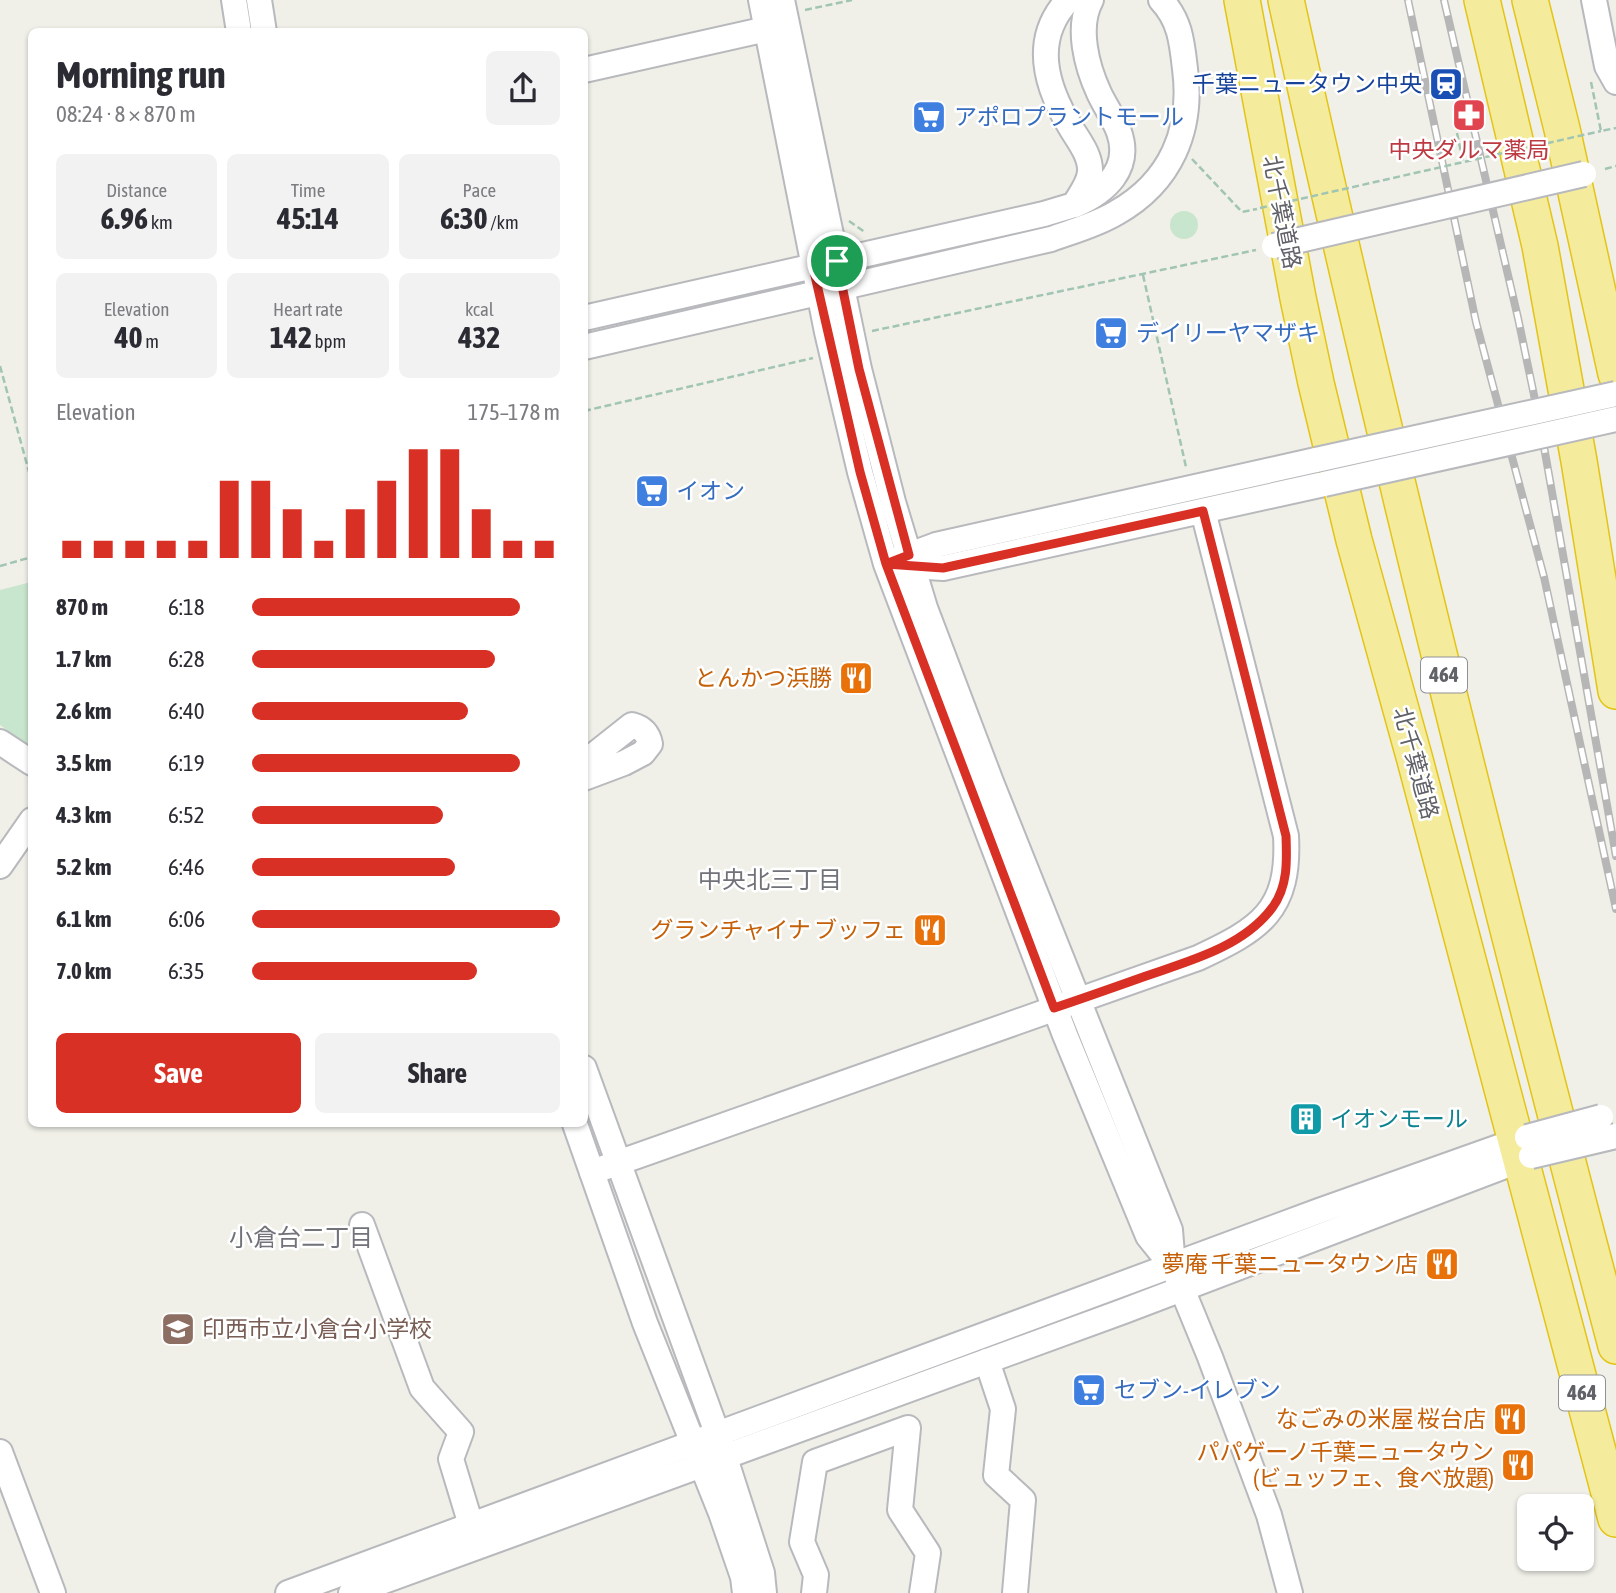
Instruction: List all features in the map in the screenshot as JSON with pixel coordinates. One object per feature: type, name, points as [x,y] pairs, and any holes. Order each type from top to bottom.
[{"type":"highway","name":"北千葉道路","points":[[1242,0],[1273,172],[1316,383],[1354,540],[1523,1149],[1616,1520]]},
{"type":"highway","name":"北千葉道路","points":[[1286,0],[1403,514],[1616,1346]]},
{"type":"highway","points":[[1482,0],[1536,227],[1581,473],[1616,691]]},
{"type":"highway","points":[[1530,0],[1565,142],[1616,374]]},
{"type":"street","points":[[234,0],[238,28]]},
{"type":"street","points":[[259,0],[263,28]]},
{"type":"street","points":[[761,0],[825,264]]},
{"type":"street","points":[[782,0],[860,472],[886,564],[1054,1008],[1148,1236],[1178,1278]]},
{"type":"street","points":[[1068,0],[1057,12],[1049,28],[1045,57],[1057,106],[1087,155],[1091,170],[1088,182],[1074,205]]},
{"type":"street","points":[[588,317],[1044,214],[1094,197],[1105,189],[1122,160],[1122,144],[1118,130],[1098,92],[1084,39],[1084,22],[1091,0]]},
{"type":"street","points":[[588,347],[1051,239],[1116,214],[1139,197],[1166,170],[1176,151],[1184,121],[1188,90],[1180,29],[1172,11],[1161,0]]},
{"type":"street","points":[[1594,0],[1608,23],[1607,66],[1616,82]]},
{"type":"street","points":[[588,69],[767,29]]},
{"type":"street","points":[[1274,246],[1584,174]]},
{"type":"street","points":[[830,290],[859,369],[925,608],[986,770],[1170,1230],[1178,1278],[1269,1515],[1290,1593]]},
{"type":"street","points":[[886,564],[911,560],[936,545],[1616,394]]},
{"type":"street","points":[[911,560],[943,568],[1616,419]]},
{"type":"street","points":[[592,1172],[1198,958],[1234,941],[1258,924],[1273,907],[1283,887],[1287,863],[1286,836],[1203,511]]},
{"type":"street","points":[[588,761],[632,725],[639,727],[648,736],[650,744],[643,753],[588,776]]},
{"type":"street","points":[[0,742],[28,760]]},
{"type":"street","points":[[0,866],[28,826]]},
{"type":"street","points":[[588,1079],[619,1162],[709,1449],[745,1593]]},
{"type":"street","points":[[288,1593],[471,1525],[709,1449],[897,1394],[987,1361],[1178,1278],[1320,1211],[1523,1149],[1616,1113]]},
{"type":"street","points":[[576,1127],[645,1324],[709,1449],[762,1573],[764,1593]]},
{"type":"street","points":[[1523,1149],[1616,1136]]},
{"type":"street","points":[[362,1225],[422,1388],[461,1432],[451,1459],[471,1525]]},
{"type":"street","points":[[351,1593],[709,1449],[1178,1278]]},
{"type":"street","points":[[987,1361],[1003,1409],[996,1475],[1023,1500],[1015,1593]]},
{"type":"street","points":[[897,1394],[908,1428],[900,1510],[928,1553],[922,1593]]},
{"type":"street","points":[[814,1593],[816,1575],[802,1542],[815,1462],[908,1428]]},
{"type":"street","points":[[0,1452],[52,1593]]},
{"type":"path","points":[[803,0],[805,10],[852,0]]},
{"type":"path","points":[[1191,157],[1242,212],[1616,128]]},
{"type":"path","points":[[1457,133],[1463,162]]},
{"type":"path","points":[[847,219],[868,235]]},
{"type":"path","points":[[869,332],[1274,246]]},
{"type":"path","points":[[1142,274],[1188,474]]},
{"type":"path","points":[[588,410],[817,357]]},
{"type":"path","points":[[0,366],[28,468]]},
{"type":"path","points":[[0,566],[28,558]]},
{"type":"green space","points":[[1184,211],[1194,215],[1198,225],[1194,235],[1184,239],[1174,235],[1170,225],[1174,215]]},
{"type":"green space","points":[[28,583],[28,745],[0,725],[0,590]]},
{"type":"railway","points":[[1408,0],[1476,322],[1544,577],[1616,909]]},
{"type":"railway","points":[[1444,0],[1540,424],[1616,856]]},
{"type":"place","name":"千葉ニュータウン中央","points":[[1446,84]]},
{"type":"place","name":"中央ダルマ薬局","points":[[1469,115]]},
{"type":"place","name":"アポロプラントモール","points":[[929,117]]},
{"type":"place","name":"デイリーヤマザキ","points":[[1111,333]]},
{"type":"place","name":"イオン","points":[[652,491]]},
{"type":"place","name":"とんかつ浜勝","points":[[856,678]]},
{"type":"place","name":"グランチャイナ ブッフェ","points":[[930,930]]},
{"type":"place","name":"イオンモール","points":[[1306,1119]]},
{"type":"place","name":"夢庵 千葉ニュータウン店","points":[[1442,1264]]},
{"type":"place","name":"印西市立小倉台小学校","points":[[178,1329]]},
{"type":"place","name":"セブン-イレブン","points":[[1089,1390]]},
{"type":"place","name":"なごみの米屋 桜台店","points":[[1510,1419]]},
{"type":"place","name":"パパゲーノ千葉ニュータウン (ビュッフェ、食べ放題)","points":[[1518,1465]]},
{"type":"district","name":"中央北三丁目","points":[[770,880]]},
{"type":"district","name":"小倉台二丁目","points":[[301,1238]]},
{"type":"route","points":[[837,261],[813,267],[860,472],[886,564],[943,568],[1203,511],[1286,836],[1287,863],[1283,887],[1273,907],[1258,924],[1234,941],[1198,958],[1054,1008],[886,564],[909,555],[859,369],[837,261]]}]
